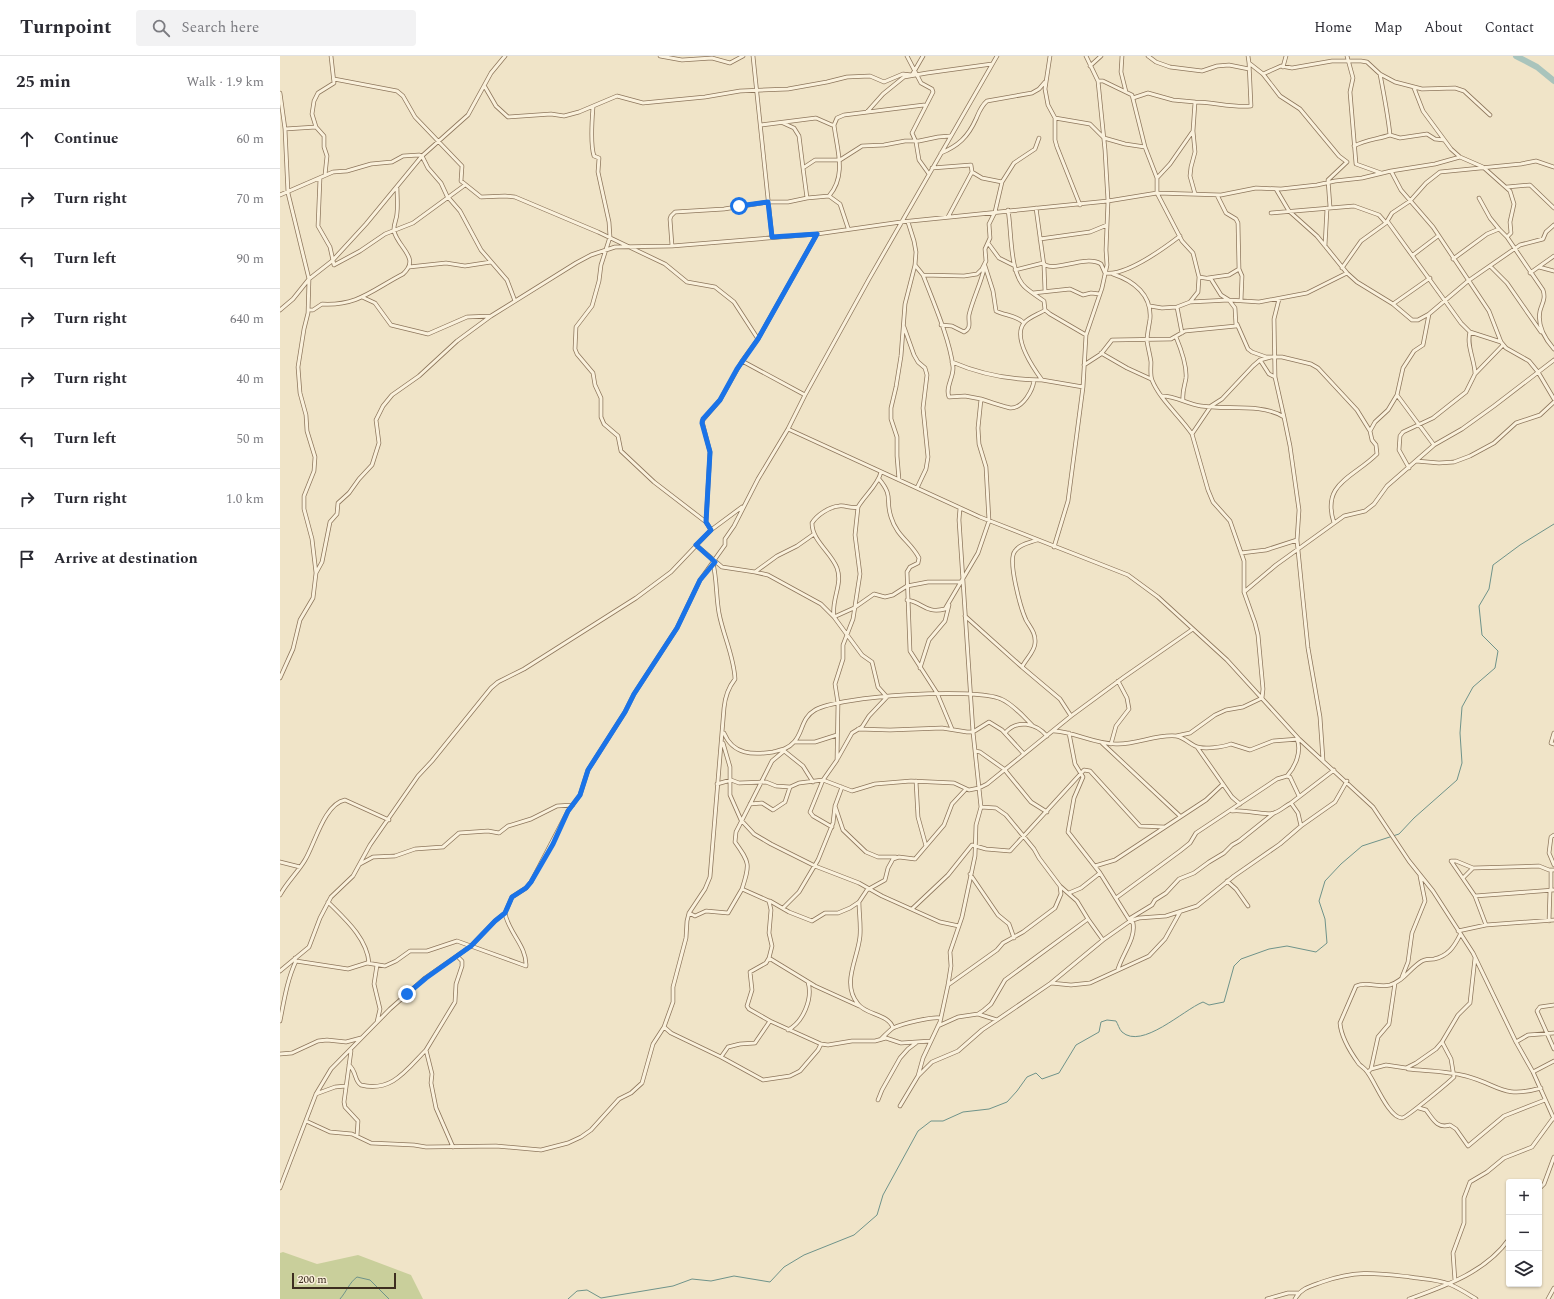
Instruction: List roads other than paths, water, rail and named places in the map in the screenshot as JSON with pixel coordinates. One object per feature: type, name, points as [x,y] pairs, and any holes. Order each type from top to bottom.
[{"type":"street","points":[[325,175],[327,156],[324,147],[324,136],[316,127],[312,116],[314,101],[320,92],[332,86],[334,79],[332,73],[331,56]]},
{"type":"street","points":[[498,56],[499,62]]},
{"type":"street","points":[[280,310],[293,299],[309,279],[332,261],[397,188],[422,156],[440,142],[468,115],[485,87],[491,73],[505,56]]},
{"type":"street","points":[[660,56],[682,60],[712,58],[730,63],[743,56]]},
{"type":"street","points":[[753,56],[758,91],[772,237]]},
{"type":"street","points":[[907,56],[914,73],[921,83],[932,89],[933,92],[924,105],[912,133],[916,142],[919,160],[929,174]]},
{"type":"street","points":[[867,112],[883,94],[904,77],[914,73],[923,56]]},
{"type":"street","points":[[280,1188],[316,1094],[331,1069],[351,1051],[361,1038],[426,978],[458,957],[471,946],[495,921],[505,913],[512,897],[526,888],[531,882],[582,790],[588,770],[625,712],[634,694],[677,628],[700,580],[725,545],[725,539],[734,526],[766,465],[788,429],[805,395],[901,222],[997,56]]},
{"type":"street","points":[[1050,56],[1045,81],[1048,105],[1055,118],[1055,140],[1080,204]]},
{"type":"street","points":[[1054,547],[1068,501],[1083,387],[1086,335],[1100,294],[1107,265],[1108,201],[1104,138],[1098,81],[1086,56]]},
{"type":"street","points":[[1090,66],[1101,56]]},
{"type":"street","points":[[1122,56],[1121,72],[1125,82],[1126,92]]},
{"type":"street","points":[[1148,56],[1156,62],[1170,67],[1202,71],[1217,66],[1229,65],[1249,68]]},
{"type":"street","points":[[1134,98],[1148,93],[1173,100],[1212,102],[1240,107],[1251,106],[1248,56]]},
{"type":"street","points":[[1283,67],[1286,56]]},
{"type":"street","points":[[1347,56],[1353,78],[1350,92],[1356,164]]},
{"type":"street","points":[[1263,74],[1276,67],[1292,68],[1332,61],[1367,62],[1380,74],[1396,82],[1414,88],[1430,90],[1455,88],[1464,91],[1490,115]]},
{"type":"street","points":[[1249,63],[1263,74],[1280,96],[1300,109],[1339,156],[1347,162],[1381,173]]},
{"type":"street","points":[[485,87],[496,106],[508,117],[551,114],[564,116],[593,107],[617,96],[643,103],[705,97],[740,91],[800,87],[847,77],[870,76],[882,82],[903,74],[992,64]]},
{"type":"street","points":[[1380,74],[1383,97],[1388,115],[1390,135]]},
{"type":"street","points":[[334,79],[398,91],[403,96],[415,117],[462,166],[461,181],[481,197],[511,196],[610,237],[668,266],[685,281],[712,286],[720,290],[734,302],[758,339]]},
{"type":"street","points":[[941,153],[959,144],[967,135],[982,106],[987,101],[1032,93],[1039,89],[1045,81]]},
{"type":"street","points":[[1098,81],[1103,81],[1126,92],[1134,98],[1145,147],[1157,178],[1157,193],[1182,242],[1193,253],[1199,277],[1198,292],[1190,302]]},
{"type":"street","points":[[1414,88],[1422,111],[1444,140],[1460,157],[1483,167],[1507,186],[1514,204],[1510,222],[1511,233],[1507,237]]},
{"type":"street","points":[[280,93],[285,129],[288,193],[309,279],[308,310],[298,367],[300,393],[306,415],[307,432],[315,457],[314,471],[304,496],[304,509],[312,539],[316,573],[313,598],[300,620],[293,649],[280,678]]},
{"type":"street","points":[[1195,102],[1193,131],[1196,152],[1191,167],[1190,176],[1195,194]]},
{"type":"street","points":[[829,196],[839,181],[840,160],[834,125],[840,117],[924,105]]},
{"type":"street","points":[[593,107],[591,134],[593,152],[594,156],[599,158],[598,172],[609,222],[610,237],[592,306],[576,327],[575,341],[577,354],[593,373],[595,385],[601,398],[601,417],[603,422],[618,436],[621,451],[654,482],[706,522],[711,530]]},
{"type":"street","points":[[761,125],[816,118],[827,124],[834,125]]},
{"type":"street","points":[[1055,118],[1090,124],[1104,138],[1125,144],[1145,147]]},
{"type":"street","points":[[783,123],[794,128],[799,136],[807,198]]},
{"type":"street","points":[[285,129],[316,127]]},
{"type":"street","points":[[1157,178],[1170,164],[1193,131]]},
{"type":"street","points":[[1354,146],[1362,142],[1377,140],[1390,135],[1400,138],[1427,134],[1435,139],[1444,140]]},
{"type":"street","points":[[803,168],[815,160],[840,160],[862,146],[884,145],[905,141],[916,142],[950,136]]},
{"type":"street","points":[[1024,323],[1006,313],[996,311],[993,291],[985,265],[985,249],[990,238],[989,224],[995,212],[1002,182],[1014,162],[1035,149],[1040,138]]},
{"type":"street","points":[[280,195],[288,193],[333,172],[347,171],[359,166],[392,162],[410,154],[422,156]]},
{"type":"street","points":[[422,156],[428,168],[441,183],[447,196],[460,211],[475,242],[507,280],[515,301]]},
{"type":"street","points":[[316,573],[322,562],[330,522],[336,514],[338,503],[349,493],[372,465],[379,442],[376,420],[383,406],[392,395],[419,376],[457,341],[491,316],[576,263],[606,249],[672,246],[817,234],[848,228],[1008,210],[1108,201],[1157,193],[1217,195],[1256,188],[1276,189],[1362,178],[1381,173],[1435,164],[1460,157]]},
{"type":"street","points":[[1342,268],[1361,241],[1387,222],[1392,213],[1410,201],[1426,183],[1440,172],[1521,164],[1536,161],[1554,167]]},
{"type":"street","points":[[1325,246],[1329,207],[1328,182],[1329,179],[1347,162]]},
{"type":"street","points":[[932,168],[971,165],[972,172],[948,217]]},
{"type":"street","points":[[972,172],[976,176],[987,180],[1002,182]]},
{"type":"street","points":[[1391,172],[1410,201],[1433,227],[1489,311],[1503,345],[1529,362],[1538,372],[1554,399]]},
{"type":"street","points":[[320,178],[318,226],[330,247],[334,265],[394,230],[413,223],[447,196],[455,193],[465,185]]},
{"type":"street","points":[[1507,186],[1530,185],[1554,208]]},
{"type":"street","points":[[397,188],[398,208],[394,230],[409,258],[410,267]]},
{"type":"street","points":[[1276,189],[1289,211],[1308,226],[1346,273],[1357,282],[1393,304],[1412,320],[1418,320],[1429,314],[1468,281],[1515,250],[1520,245],[1543,239],[1546,232],[1554,225]]},
{"type":"street","points":[[1217,195],[1226,213],[1238,222],[1239,269],[1242,276],[1241,301]]},
{"type":"street","points":[[672,246],[670,216],[675,212],[724,209],[768,202],[788,202],[807,198],[829,196],[840,204],[848,228]]},
{"type":"street","points":[[1479,198],[1490,218],[1507,237],[1530,273],[1540,285],[1544,294],[1544,301],[1540,311],[1542,333]]},
{"type":"street","points":[[1272,213],[1329,207],[1359,207],[1379,215],[1387,222],[1414,255],[1460,323],[1470,332],[1501,342]]},
{"type":"street","points":[[1036,208],[1045,291]]},
{"type":"street","points":[[1008,210],[1013,246],[1013,264],[1026,288],[1044,301],[1045,310],[1086,335]]},
{"type":"street","points":[[899,480],[896,456],[897,437],[891,419],[890,408],[896,387],[904,325],[905,304],[915,265],[916,252],[908,222]]},
{"type":"street","points":[[1040,239],[1090,232],[1107,225]]},
{"type":"street","points":[[1453,259],[1487,234],[1499,229]]},
{"type":"street","points":[[706,522],[710,452],[702,421],[720,400],[742,361],[758,339],[817,234]]},
{"type":"street","points":[[1113,274],[1154,255],[1180,236]]},
{"type":"street","points":[[1414,255],[1438,236]]},
{"type":"street","points":[[988,243],[999,258],[1013,264]]},
{"type":"street","points":[[1530,273],[1554,256]]},
{"type":"street","points":[[308,310],[313,310],[322,304],[330,305],[349,303],[362,298],[403,274],[410,267],[446,263],[465,266],[491,262]]},
{"type":"street","points":[[1043,263],[1046,267],[1051,267],[1066,263],[1098,262],[1105,273]]},
{"type":"street","points":[[1016,270],[1043,263]]},
{"type":"street","points":[[915,265],[923,275],[941,325],[952,362],[953,372],[948,391],[949,397],[965,396],[1014,408],[1030,393],[1034,380]]},
{"type":"street","points":[[923,275],[964,276],[977,274],[985,265]]},
{"type":"street","points":[[941,325],[952,326],[964,332],[967,331],[969,328],[970,313],[985,265]]},
{"type":"street","points":[[1490,266],[1507,282],[1554,350]]},
{"type":"street","points":[[1539,267],[1554,271]]},
{"type":"street","points":[[1199,277],[1208,278],[1229,275],[1239,269]]},
{"type":"street","points":[[1105,273],[1125,278],[1134,284],[1143,293],[1150,306],[1147,340],[1151,362],[1151,379]]},
{"type":"street","points":[[1150,306],[1177,307],[1190,302],[1229,300],[1259,302],[1279,299],[1307,292],[1346,273]]},
{"type":"street","points":[[1208,278],[1221,295],[1229,300],[1235,308],[1237,324],[1248,349],[1266,357],[1311,364],[1318,368],[1357,410],[1370,431],[1372,440],[1376,445],[1377,454],[1333,491],[1330,508],[1334,523]]},
{"type":"street","points":[[1393,304],[1430,278]]},
{"type":"street","points":[[1033,292],[1070,288],[1083,295],[1091,293],[1100,294]]},
{"type":"street","points":[[362,298],[375,303],[391,326],[403,327],[424,334],[432,334],[468,317],[491,316]]},
{"type":"street","points":[[1279,299],[1274,319],[1273,357],[1275,377],[1290,446],[1298,507],[1298,550],[1308,648],[1320,717],[1323,760]]},
{"type":"street","points":[[1177,307],[1182,333]]},
{"type":"street","points":[[1042,380],[1027,357],[1022,344],[1022,327],[1024,323],[1045,310]]},
{"type":"street","points":[[1370,431],[1374,422],[1388,410],[1397,395],[1403,368],[1414,351],[1421,348],[1425,340],[1429,314]]},
{"type":"street","points":[[1084,365],[1101,353],[1112,340],[1171,339],[1182,333],[1235,327],[1237,324]]},
{"type":"street","points":[[904,325],[914,355],[924,368],[927,375],[923,408],[928,457],[926,469],[917,488]]},
{"type":"street","points":[[1470,332],[1470,350],[1474,361],[1475,374]]},
{"type":"street","points":[[1176,337],[1186,376],[1183,389],[1183,400]]},
{"type":"street","points":[[1409,468],[1400,455],[1398,442],[1403,432],[1433,418],[1466,392],[1475,374],[1503,345]]},
{"type":"street","points":[[1101,353],[1151,379],[1162,396],[1182,419],[1192,434],[1208,490],[1213,502],[1230,522],[1244,561],[1244,592],[1257,629],[1263,689],[1262,698]]},
{"type":"street","points":[[1192,434],[1211,406],[1222,399],[1238,380],[1260,360],[1273,357]]},
{"type":"street","points":[[1260,360],[1269,374],[1275,377]]},
{"type":"street","points":[[1244,592],[1344,516],[1365,511],[1370,508],[1387,486],[1434,445],[1462,429],[1554,360]]},
{"type":"street","points":[[742,361],[805,395]]},
{"type":"street","points":[[952,362],[984,372],[1083,387]]},
{"type":"street","points":[[1397,395],[1434,445]]},
{"type":"street","points":[[1162,396],[1183,400],[1200,406],[1268,411],[1284,417]]},
{"type":"street","points":[[920,668],[929,640],[945,621],[949,605],[978,553],[989,521],[986,467],[979,444],[978,428],[981,399]]},
{"type":"street","points":[[1416,461],[1439,463],[1454,462],[1470,456],[1494,443],[1516,423],[1540,415],[1554,402]]},
{"type":"street","points":[[788,429],[989,521],[1128,575],[1158,598],[1227,660],[1298,739],[1347,781],[1373,806],[1432,890],[1475,958],[1516,1042],[1534,1072],[1554,1118],[1532,1147],[1504,1158],[1487,1172],[1470,1182],[1464,1198],[1463,1227],[1453,1253],[1455,1281]]},
{"type":"street","points":[[837,760],[838,703],[835,680],[843,659],[843,645],[853,619],[860,574],[855,535],[858,506],[879,479],[881,472]]},
{"type":"street","points":[[879,479],[888,493],[890,516],[896,531],[919,558],[918,563],[910,567],[907,572],[909,649],[920,668],[938,693],[952,729]]},
{"type":"street","points":[[834,616],[833,601],[839,582],[837,568],[814,534],[812,523],[824,512],[838,506],[854,508],[858,506]]},
{"type":"street","points":[[280,971],[309,947],[328,902],[334,894],[353,876],[370,845],[389,820],[418,776],[491,688],[498,682],[524,669],[636,598],[671,572],[711,530],[743,507]]},
{"type":"street","points":[[918,1076],[923,1058],[941,1018],[951,966],[950,952],[959,926],[976,846],[976,825],[981,807],[973,732],[962,580],[959,520],[960,508]]},
{"type":"street","points":[[755,572],[777,556],[797,546],[814,534]]},
{"type":"street","points":[[1022,667],[1034,647],[1035,639],[1026,619],[1014,577],[1012,556],[1021,545],[1037,540]]},
{"type":"street","points":[[1241,553],[1266,550],[1298,540]]},
{"type":"street","points":[[696,545],[714,562],[722,567],[768,575],[799,594],[814,600],[834,616],[846,636],[854,643],[862,655],[872,662],[878,687],[888,697]]},
{"type":"street","points":[[306,1121],[330,1132],[357,1136],[371,1143],[426,1147],[496,1146],[541,1150],[575,1140],[591,1130],[619,1099],[631,1093],[642,1083],[653,1044],[664,1028],[673,1002],[673,987],[686,938],[689,913],[710,878],[725,696],[729,686],[735,679],[735,667],[719,613],[714,562]]},
{"type":"street","points":[[834,616],[854,608],[870,596],[877,594],[884,597],[893,595],[907,586],[928,582],[962,580]]},
{"type":"street","points":[[908,600],[916,602],[931,611],[945,609],[949,605]]},
{"type":"street","points":[[965,616],[1060,700],[1071,716]]},
{"type":"street","points":[[717,784],[731,780],[739,783],[761,782],[776,786],[790,787],[799,783],[823,780],[852,791],[875,784],[916,782],[954,783],[966,789],[979,788],[987,784],[1071,716],[1118,681],[1193,630]]},
{"type":"street","points":[[1111,744],[1116,726],[1129,708],[1128,698],[1118,681]]},
{"type":"street","points":[[689,913],[695,916],[706,911],[728,913],[742,889],[747,862],[745,855],[735,842],[734,838],[741,820],[772,761],[783,750],[795,742],[806,718],[815,710],[838,703],[888,697],[938,693],[971,694],[1000,698],[1033,726],[1041,729],[1047,736]]},
{"type":"street","points":[[832,827],[810,814],[814,799],[823,780],[837,760],[848,738],[888,697]]},
{"type":"street","points":[[1054,731],[1069,733],[1102,743],[1129,744],[1142,740],[1190,733],[1214,715],[1226,710],[1243,708],[1262,698]]},
{"type":"street","points":[[858,729],[952,729],[962,732],[973,732],[989,722],[1004,733],[1024,754]]},
{"type":"street","points":[[1004,733],[1013,726],[1033,726]]},
{"type":"street","points":[[723,732],[730,743],[744,752],[761,754],[783,750],[803,766],[813,782]]},
{"type":"street","points":[[1069,733],[1075,764],[1082,777],[1074,798],[1068,832],[1095,866],[1129,920],[1133,923],[1134,934],[1122,956],[1118,969]]},
{"type":"street","points":[[1554,733],[1551,743],[1554,744]]},
{"type":"street","points":[[795,742],[815,742],[837,736]]},
{"type":"street","points":[[1176,736],[1197,747],[1232,797],[1240,804]]},
{"type":"street","points":[[1197,747],[1225,747],[1230,744],[1250,750],[1273,741],[1298,739]]},
{"type":"street","points":[[1116,898],[1190,843],[1196,833],[1277,779],[1287,776],[1293,769],[1296,760],[1299,748],[1298,739]]},
{"type":"street","points":[[722,741],[728,757],[731,780],[730,795],[741,820],[762,839],[815,866],[859,883],[940,922],[959,926]]},
{"type":"street","points":[[1102,743],[1180,816]]},
{"type":"street","points":[[975,751],[980,752],[1004,769],[1025,796],[1046,812]]},
{"type":"street","points":[[913,908],[948,875],[972,846],[1010,852],[1084,770],[1090,771],[1140,826],[1164,827]]},
{"type":"street","points":[[900,1106],[918,1076],[932,1062],[958,1051],[982,1030],[1051,983],[1103,940],[1152,905],[1155,900],[1166,893],[1179,879],[1194,873],[1222,855],[1232,845],[1274,813],[1291,803],[1334,770]]},
{"type":"street","points":[[1287,776],[1294,781],[1299,796]]},
{"type":"street","points":[[1129,920],[1166,916],[1197,906],[1227,881],[1280,844],[1301,826],[1335,802],[1347,781]]},
{"type":"street","points":[[916,782],[918,817],[926,846]]},
{"type":"street","points":[[1095,866],[1115,860],[1206,800],[1223,784]]},
{"type":"street","points":[[750,804],[762,803],[774,810],[785,802],[790,787]]},
{"type":"street","points":[[782,908],[795,898],[815,866],[832,827],[835,806],[842,787]]},
{"type":"street","points":[[835,806],[843,830],[866,852],[878,857],[916,859],[944,825],[952,804],[966,789]]},
{"type":"street","points":[[280,895],[286,883],[305,860],[332,807],[340,801],[350,802],[389,820]]},
{"type":"street","points":[[1291,803],[1298,813],[1301,826]]},
{"type":"street","points":[[360,864],[373,857],[394,856],[415,849],[443,847],[459,833],[488,831],[499,833],[508,826],[536,817],[557,806],[573,805]]},
{"type":"street","points":[[981,807],[996,808],[1001,811],[1024,836],[1060,886],[1077,901],[1103,940]]},
{"type":"street","points":[[1230,811],[1245,809],[1269,814],[1274,813]]},
{"type":"street","points":[[1554,835],[1550,838],[1549,853],[1554,865]]},
{"type":"street","points":[[859,1006],[849,984],[860,937],[859,902],[863,894],[869,889],[886,880],[888,868],[896,857]]},
{"type":"street","points":[[1486,925],[1475,896],[1451,862],[1456,861],[1473,868],[1539,866],[1553,870],[1549,921]]},
{"type":"street","points":[[280,862],[300,867]]},
{"type":"street","points":[[1463,878],[1473,868]]},
{"type":"street","points":[[1069,893],[1081,888],[1100,873]]},
{"type":"street","points":[[1401,979],[1408,962],[1412,933],[1425,901],[1419,873]]},
{"type":"street","points":[[970,874],[998,915],[1008,924],[1014,938]]},
{"type":"street","points":[[1227,881],[1236,889],[1248,906]]},
{"type":"street","points":[[948,985],[997,950],[1003,943],[1014,938],[1055,908],[1061,894],[1060,886]]},
{"type":"street","points":[[742,889],[812,921],[825,913],[845,911],[859,902]]},
{"type":"street","points":[[1475,896],[1552,890]]},
{"type":"street","points":[[769,901],[771,910],[769,933],[772,946],[766,963],[750,972],[752,990],[747,1006],[749,1009],[788,1030],[821,1044],[828,1045],[852,1041],[870,1042],[886,1038],[898,1043],[931,1042]]},
{"type":"street","points":[[328,902],[364,942],[369,963]]},
{"type":"street","points":[[1051,983],[1071,985],[1090,983],[1106,977],[1118,969],[1149,956],[1165,939],[1181,912]]},
{"type":"street","points":[[295,960],[348,969],[369,963],[377,965],[390,965],[410,951],[433,950],[457,941],[526,966],[525,954],[508,925],[505,913]]},
{"type":"street","points":[[938,1026],[958,1017],[978,1014],[991,1004],[1005,980],[1088,919]]},
{"type":"street","points":[[1458,931],[1486,925],[1554,920]]},
{"type":"street","points":[[1455,1075],[1429,1097],[1419,1108],[1405,1117],[1398,1117],[1381,1096],[1369,1071],[1359,1063],[1350,1050],[1340,1023],[1356,986],[1363,984],[1376,986],[1395,982],[1401,979],[1421,962],[1438,958],[1449,952],[1455,946],[1460,935]]},
{"type":"street","points":[[349,1065],[355,1071],[357,1082],[361,1085],[381,1087],[407,1071],[426,1050],[455,1002],[456,984],[462,966],[462,961],[458,957]]},
{"type":"street","points":[[769,958],[807,982],[888,1021],[892,1028]]},
{"type":"street","points":[[1406,1068],[1423,1059],[1442,1042],[1456,1017],[1470,1003],[1475,958]]},
{"type":"street","points":[[280,1021],[285,994],[295,960]]},
{"type":"street","points":[[376,1024],[380,1009],[374,984],[377,965]]},
{"type":"street","points":[[788,1030],[798,1023],[810,995],[807,982]]},
{"type":"street","points":[[1369,1071],[1378,1037],[1389,1024],[1395,982]]},
{"type":"street","points":[[1554,1005],[1540,1007],[1537,1011],[1554,1049]]},
{"type":"street","points":[[978,1014],[990,1019],[998,1020]]},
{"type":"street","points":[[880,1040],[892,1028],[930,1017],[941,1018]]},
{"type":"street","points":[[721,1056],[728,1047],[740,1044],[753,1044],[765,1030],[770,1021]]},
{"type":"street","points":[[664,1028],[671,1034],[721,1056],[760,1080],[790,1076],[800,1071],[818,1050],[821,1044]]},
{"type":"street","points":[[1516,1042],[1528,1035],[1554,1033]]},
{"type":"street","points":[[280,1054],[292,1053],[318,1041],[327,1040],[346,1042],[361,1038]]},
{"type":"street","points":[[1442,1042],[1451,1059],[1455,1075]]},
{"type":"street","points":[[878,1100],[900,1058],[916,1043]]},
{"type":"street","points":[[426,1050],[432,1074],[431,1083],[436,1108],[453,1147]]},
{"type":"street","points":[[351,1051],[344,1105],[358,1121],[357,1136]]},
{"type":"street","points":[[1534,1072],[1554,1062]]},
{"type":"street","points":[[1369,1071],[1386,1065],[1424,1069],[1468,1077],[1506,1092],[1524,1092],[1541,1088]]},
{"type":"street","points":[[316,1094],[335,1087],[346,1086]]},
{"type":"street","points":[[1419,1108],[1426,1110],[1437,1124],[1445,1127],[1450,1125],[1456,1129],[1468,1146],[1504,1116],[1545,1100]]},
{"type":"street","points":[[1542,1186],[1554,1157]]},
{"type":"street","points":[[1409,1299],[1455,1281],[1483,1264],[1506,1242]]},
{"type":"street","points":[[1295,1299],[1299,1293],[1309,1286],[1337,1277],[1357,1273],[1392,1274],[1427,1279],[1449,1284],[1476,1299]]},
{"type":"street","points":[[1548,1299],[1554,1288]]},
{"type":"street","points":[[1267,1299],[1288,1293],[1299,1293]]},
{"type":"waterway","points":[[1516,56],[1537,67],[1554,81]]},
{"type":"waterway","points":[[568,1299],[577,1291],[587,1290],[601,1298],[673,1286],[692,1279],[711,1281],[734,1276],[770,1282],[784,1267],[804,1255],[854,1235],[877,1215],[883,1195],[918,1131],[931,1121],[943,1121],[963,1112],[989,1109],[1007,1102],[1027,1077],[1036,1073],[1042,1079],[1059,1073],[1076,1045],[1099,1032],[1101,1022],[1107,1020],[1116,1021],[1122,1032],[1130,1036],[1140,1036],[1151,1033],[1203,1002],[1209,1005],[1224,1002],[1234,966],[1241,959],[1269,949],[1287,946],[1316,952],[1327,943],[1325,919],[1319,901],[1325,881],[1341,864],[1362,846],[1399,834],[1414,818],[1457,780],[1462,763],[1460,733],[1462,707],[1473,687],[1495,668],[1498,651],[1482,635],[1479,606],[1489,589],[1493,565],[1520,545],[1554,524]]},
{"type":"waterway","points":[[340,1299],[357,1277],[370,1280],[389,1299]]}]
